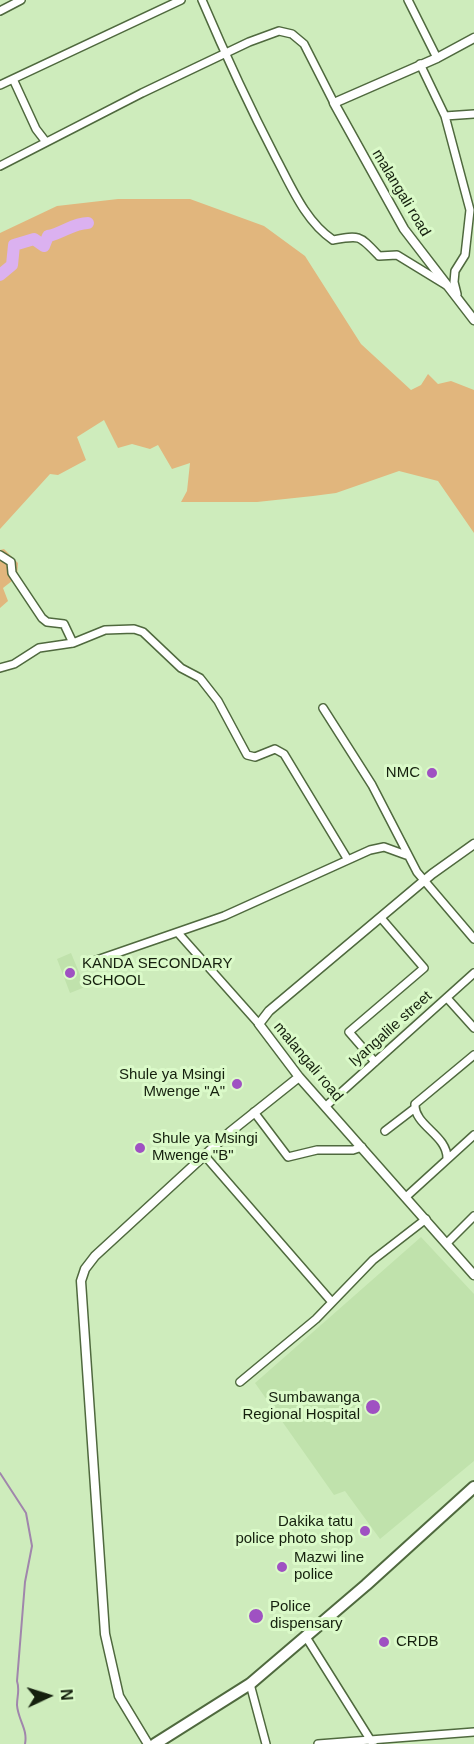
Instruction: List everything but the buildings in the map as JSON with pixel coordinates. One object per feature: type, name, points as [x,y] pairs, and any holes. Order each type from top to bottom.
[{"type":"highway","points":[[155,1744],[250,1684],[306,1637],[474,1486]]},
{"type":"street","points":[[0,11],[21,0]]},
{"type":"street","points":[[0,85],[181,0]]},
{"type":"street","points":[[202,0],[243,96],[300,204],[317,225],[333,240],[350,235],[361,238],[379,256],[397,255],[448,286]]},
{"type":"street","points":[[408,0],[437,58]]},
{"type":"street","points":[[0,166],[266,34],[279,31],[292,34],[304,44],[334,103],[437,58],[474,38]]},
{"type":"street","points":[[420,64],[445,116],[470,210],[465,255],[455,271],[454,282],[462,306]]},
{"type":"street","points":[[13,79],[36,129],[46,142]]},
{"type":"street","name":"malangali road","points":[[334,103],[404,229],[474,320]]},
{"type":"street","points":[[445,116],[474,114]]},
{"type":"street","points":[[468,226],[474,214]]},
{"type":"street","points":[[0,555],[10,562],[12,573],[42,618],[64,624],[73,644]]},
{"type":"street","points":[[0,668],[14,664],[39,648],[73,644],[95,633],[116,628],[143,632],[181,669],[204,682],[218,701],[247,755],[255,757],[275,749],[284,754],[348,860]]},
{"type":"street","points":[[323,708],[372,785],[406,855],[424,881],[474,939]]},
{"type":"street","name":"malangali road","points":[[474,844],[424,881],[269,1011],[259,1024],[299,1077],[407,1196],[474,1275]]},
{"type":"street","points":[[94,961],[179,934],[249,906],[348,860],[384,847],[406,855]]},
{"type":"street","points":[[375,1062],[349,1032],[424,968],[381,918]]},
{"type":"street","points":[[179,934],[259,1024]]},
{"type":"street","name":"lyangalile street","points":[[326,1106],[474,973]]},
{"type":"street","points":[[447,998],[474,1028]]},
{"type":"street","points":[[385,1131],[415,1108],[420,1099],[474,1055]]},
{"type":"street","points":[[148,1744],[119,1696],[105,1634],[81,1281],[85,1269],[96,1256],[254,1112],[299,1077]]},
{"type":"street","points":[[415,1108],[446,1146],[447,1159]]},
{"type":"street","points":[[254,1112],[288,1157],[317,1150],[353,1150],[362,1147]]},
{"type":"street","points":[[407,1196],[474,1135]]},
{"type":"street","points":[[206,1156],[332,1301]]},
{"type":"street","points":[[447,1243],[474,1216]]},
{"type":"street","points":[[240,1382],[316,1319],[373,1260],[426,1219]]},
{"type":"street","points":[[306,1637],[372,1742]]},
{"type":"street","points":[[250,1684],[266,1744]]},
{"type":"street","points":[[318,1744],[372,1742],[474,1732]]},
{"type":"shaded area","points":[[118,199],[190,199],[264,226],[305,256],[361,344],[411,390],[421,385],[428,374],[438,384],[451,381],[474,390],[474,533],[438,481],[399,471],[336,493],[257,502],[181,502],[187,491],[190,463],[172,469],[158,445],[150,449],[132,444],[118,448],[104,420],[77,437],[86,460],[58,475],[50,474],[0,529],[0,233],[57,206]]},
{"type":"shaded area","points":[[4,549],[18,563],[17,577],[3,588],[8,601],[0,608],[0,550]]},
{"type":"shaded area","name":"KANDA SECONDARY SCHOOL","points":[[71,953],[85,987],[70,993],[57,959]]},
{"type":"shaded area","name":"Sumbawanga Regional Hospital","points":[[421,1237],[474,1294],[474,1461],[380,1539],[345,1491],[334,1495],[255,1383]]},
{"type":"waterway","points":[[0,275],[12,265],[14,245],[34,239],[44,246],[48,236],[88,223]]},
{"type":"waterway","points":[[0,1473],[26,1513],[32,1546],[25,1582],[17,1681],[17,1705],[25,1734],[25,1744]]},
{"type":"place","name":"NMC","points":[[432,773]]},
{"type":"place","name":"KANDA SECONDARY SCHOOL","points":[[70,973]]},
{"type":"place","name":"Shule ya Msingi Mwenge \"A\"","points":[[237,1084]]},
{"type":"place","name":"Shule ya Msingi Mwenge \"B\"","points":[[140,1148]]},
{"type":"place","name":"Sumbawanga Regional Hospital","points":[[373,1407]]},
{"type":"place","name":"Dakika tatu police photo shop","points":[[365,1531]]},
{"type":"place","name":"Mazwi line police","points":[[282,1567]]},
{"type":"place","name":"Police dispensary","points":[[256,1616]]},
{"type":"place","name":"CRDB","points":[[384,1642]]}]
